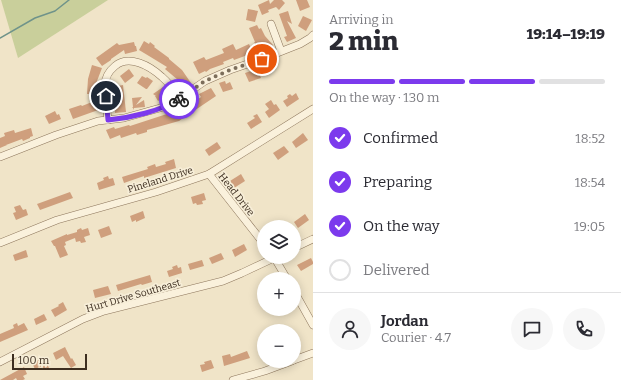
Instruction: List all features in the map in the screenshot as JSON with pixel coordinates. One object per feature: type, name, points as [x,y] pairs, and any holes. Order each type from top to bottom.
[{"type":"street","points":[[271,24],[281,51]]},
{"type":"street","points":[[0,157],[56,135],[98,121],[124,118],[173,103],[205,81],[300,44],[313,35]]},
{"type":"street","points":[[108,120],[105,85],[109,72],[118,63],[126,61],[143,64],[164,78],[180,98]]},
{"type":"street","name":"Pineland Drive","points":[[0,243],[56,220],[156,192],[209,174],[313,110]]},
{"type":"street","name":"Head Drive","points":[[209,174],[257,235]]},
{"type":"street","points":[[301,245],[313,239]]},
{"type":"street","name":"Hurt Drive Southeast","points":[[0,362],[83,319],[104,311],[223,281],[261,264]]},
{"type":"street","points":[[301,304],[313,325]]},
{"type":"street","points":[[301,358],[313,353]]},
{"type":"street","points":[[233,380],[271,368]]},
{"type":"green space","points":[[1,0],[108,0],[18,58]]},
{"type":"building","points":[[269,0],[270,4],[274,0],[282,0],[285,3],[279,10],[276,7],[268,10],[269,12],[262,15],[258,5]]},
{"type":"building","points":[[296,0],[307,0],[310,7],[300,11]]},
{"type":"building","points":[[248,9],[258,11],[255,22],[246,20]]},
{"type":"building","points":[[288,11],[292,24],[287,21],[296,38],[287,42],[284,37],[287,36],[279,14]]},
{"type":"building","points":[[303,16],[312,20],[306,31],[298,26]]},
{"type":"building","points":[[257,25],[259,29],[261,28],[265,36],[273,45],[262,53],[254,42],[249,28]]},
{"type":"building","points":[[144,41],[149,44],[150,42],[155,46],[154,47],[169,58],[182,70],[191,83],[182,90],[176,81],[178,80],[165,69],[167,67],[139,50]]},
{"type":"building","points":[[134,42],[137,51],[125,54],[124,50],[102,66],[96,58],[117,43],[119,45]]},
{"type":"building","points":[[233,44],[236,50],[249,44],[253,53],[234,60],[233,58],[223,62],[224,64],[199,74],[193,62],[204,57],[206,60],[224,53],[222,49]]},
{"type":"building","points":[[92,65],[102,68],[97,81],[97,94],[87,94],[88,79]]},
{"type":"building","points":[[129,69],[134,76],[125,83],[120,76]]},
{"type":"building","points":[[257,69],[261,78],[249,82],[245,73]]},
{"type":"building","points":[[142,76],[153,81],[147,89],[137,83]]},
{"type":"building","points":[[225,81],[226,84],[230,82],[233,89],[223,92],[219,83]]},
{"type":"building","points":[[123,85],[126,112],[115,113],[113,87]]},
{"type":"building","points":[[163,87],[169,97],[163,101],[162,99],[158,101],[156,96],[153,94]]},
{"type":"building","points":[[211,88],[216,96],[179,121],[147,130],[147,132],[137,135],[136,133],[121,138],[120,135],[110,139],[106,130],[114,127],[115,129],[130,126],[173,113],[189,103],[188,102],[192,99],[194,102],[201,97],[199,94]]},
{"type":"building","points":[[296,93],[299,99],[287,107],[283,101],[288,98],[287,96],[290,94],[292,96]]},
{"type":"building","points":[[142,97],[136,105],[144,100],[145,107],[134,108],[133,110],[132,98]]},
{"type":"building","points":[[97,100],[101,109],[73,119],[69,109]]},
{"type":"building","points":[[271,100],[280,110],[269,118],[265,112],[269,109],[265,104]]},
{"type":"building","points":[[55,111],[57,115],[59,114],[61,119],[49,124],[45,116]]},
{"type":"building","points":[[257,114],[262,122],[251,129],[247,123],[255,118],[253,116]]},
{"type":"building","points":[[31,128],[33,136],[30,138],[23,141],[22,139],[0,148],[0,138],[5,136],[4,133],[14,130],[15,133]]},
{"type":"building","points":[[303,133],[308,140],[296,148],[292,142]]},
{"type":"building","points":[[217,142],[221,148],[209,156],[205,150]]},
{"type":"building","points":[[284,146],[289,152],[278,160],[273,153]]},
{"type":"building","points":[[174,159],[176,168],[124,183],[122,177],[148,169],[147,167],[155,164],[156,167],[166,164],[165,162]]},
{"type":"building","points":[[241,174],[245,181],[234,188],[230,181]]},
{"type":"building","points":[[108,176],[109,179],[113,178],[115,185],[99,190],[97,183],[104,180],[103,178]]},
{"type":"building","points":[[70,192],[73,198],[40,210],[37,204]]},
{"type":"building","points":[[204,193],[206,200],[202,201],[203,204],[193,204],[191,197]]},
{"type":"building","points":[[20,205],[23,210],[26,209],[28,215],[16,220],[13,213],[16,212],[14,207]]},
{"type":"building","points":[[143,211],[145,218],[132,222],[130,216]]},
{"type":"building","points":[[305,214],[309,220],[301,226],[301,220],[297,220]]},
{"type":"building","points":[[109,226],[112,234],[101,238],[98,230]]},
{"type":"building","points":[[81,228],[82,230],[88,228],[90,235],[84,237],[86,242],[76,242],[75,238],[65,242],[66,245],[64,246],[68,255],[60,258],[51,241],[67,234],[77,232],[77,230]]},
{"type":"building","points":[[244,244],[247,250],[235,257],[232,250]]},
{"type":"building","points":[[26,250],[28,257],[15,261],[13,255]]},
{"type":"building","points":[[221,253],[224,259],[212,264],[209,258]]},
{"type":"building","points":[[311,258],[313,264],[301,271],[297,265]]},
{"type":"building","points":[[202,260],[204,266],[190,270],[188,264]]},
{"type":"building","points":[[177,265],[178,268],[181,267],[182,273],[169,277],[167,271],[173,269],[172,267]]},
{"type":"building","points":[[150,275],[152,282],[118,291],[116,285]]},
{"type":"building","points":[[108,286],[111,294],[95,298],[93,290]]},
{"type":"building","points":[[63,302],[67,310],[55,317],[51,310]]},
{"type":"building","points":[[44,314],[47,320],[36,325],[34,319]]},
{"type":"building","points":[[17,323],[18,326],[24,323],[28,330],[0,342],[0,334],[14,328],[13,325]]},
{"type":"building","points":[[65,347],[76,365],[71,368],[63,356],[56,360],[53,353]]},
{"type":"building","points":[[247,351],[250,358],[224,366],[222,356],[230,354],[231,357]]},
{"type":"building","points":[[46,357],[50,367],[44,370],[42,366],[35,369],[32,363]]},
{"type":"building","points":[[211,360],[214,368],[202,372],[200,365]]},
{"type":"building","points":[[24,367],[27,374],[23,376],[25,379],[17,380],[16,378],[13,380],[0,380]]},
{"type":"waterway","points":[[0,38],[35,18],[55,11],[69,0]]},
{"type":"way so far","points":[[179,99],[205,81],[230,70],[262,59]]},
{"type":"route","points":[[106,96],[108,120],[124,118],[160,108],[179,99]]}]
